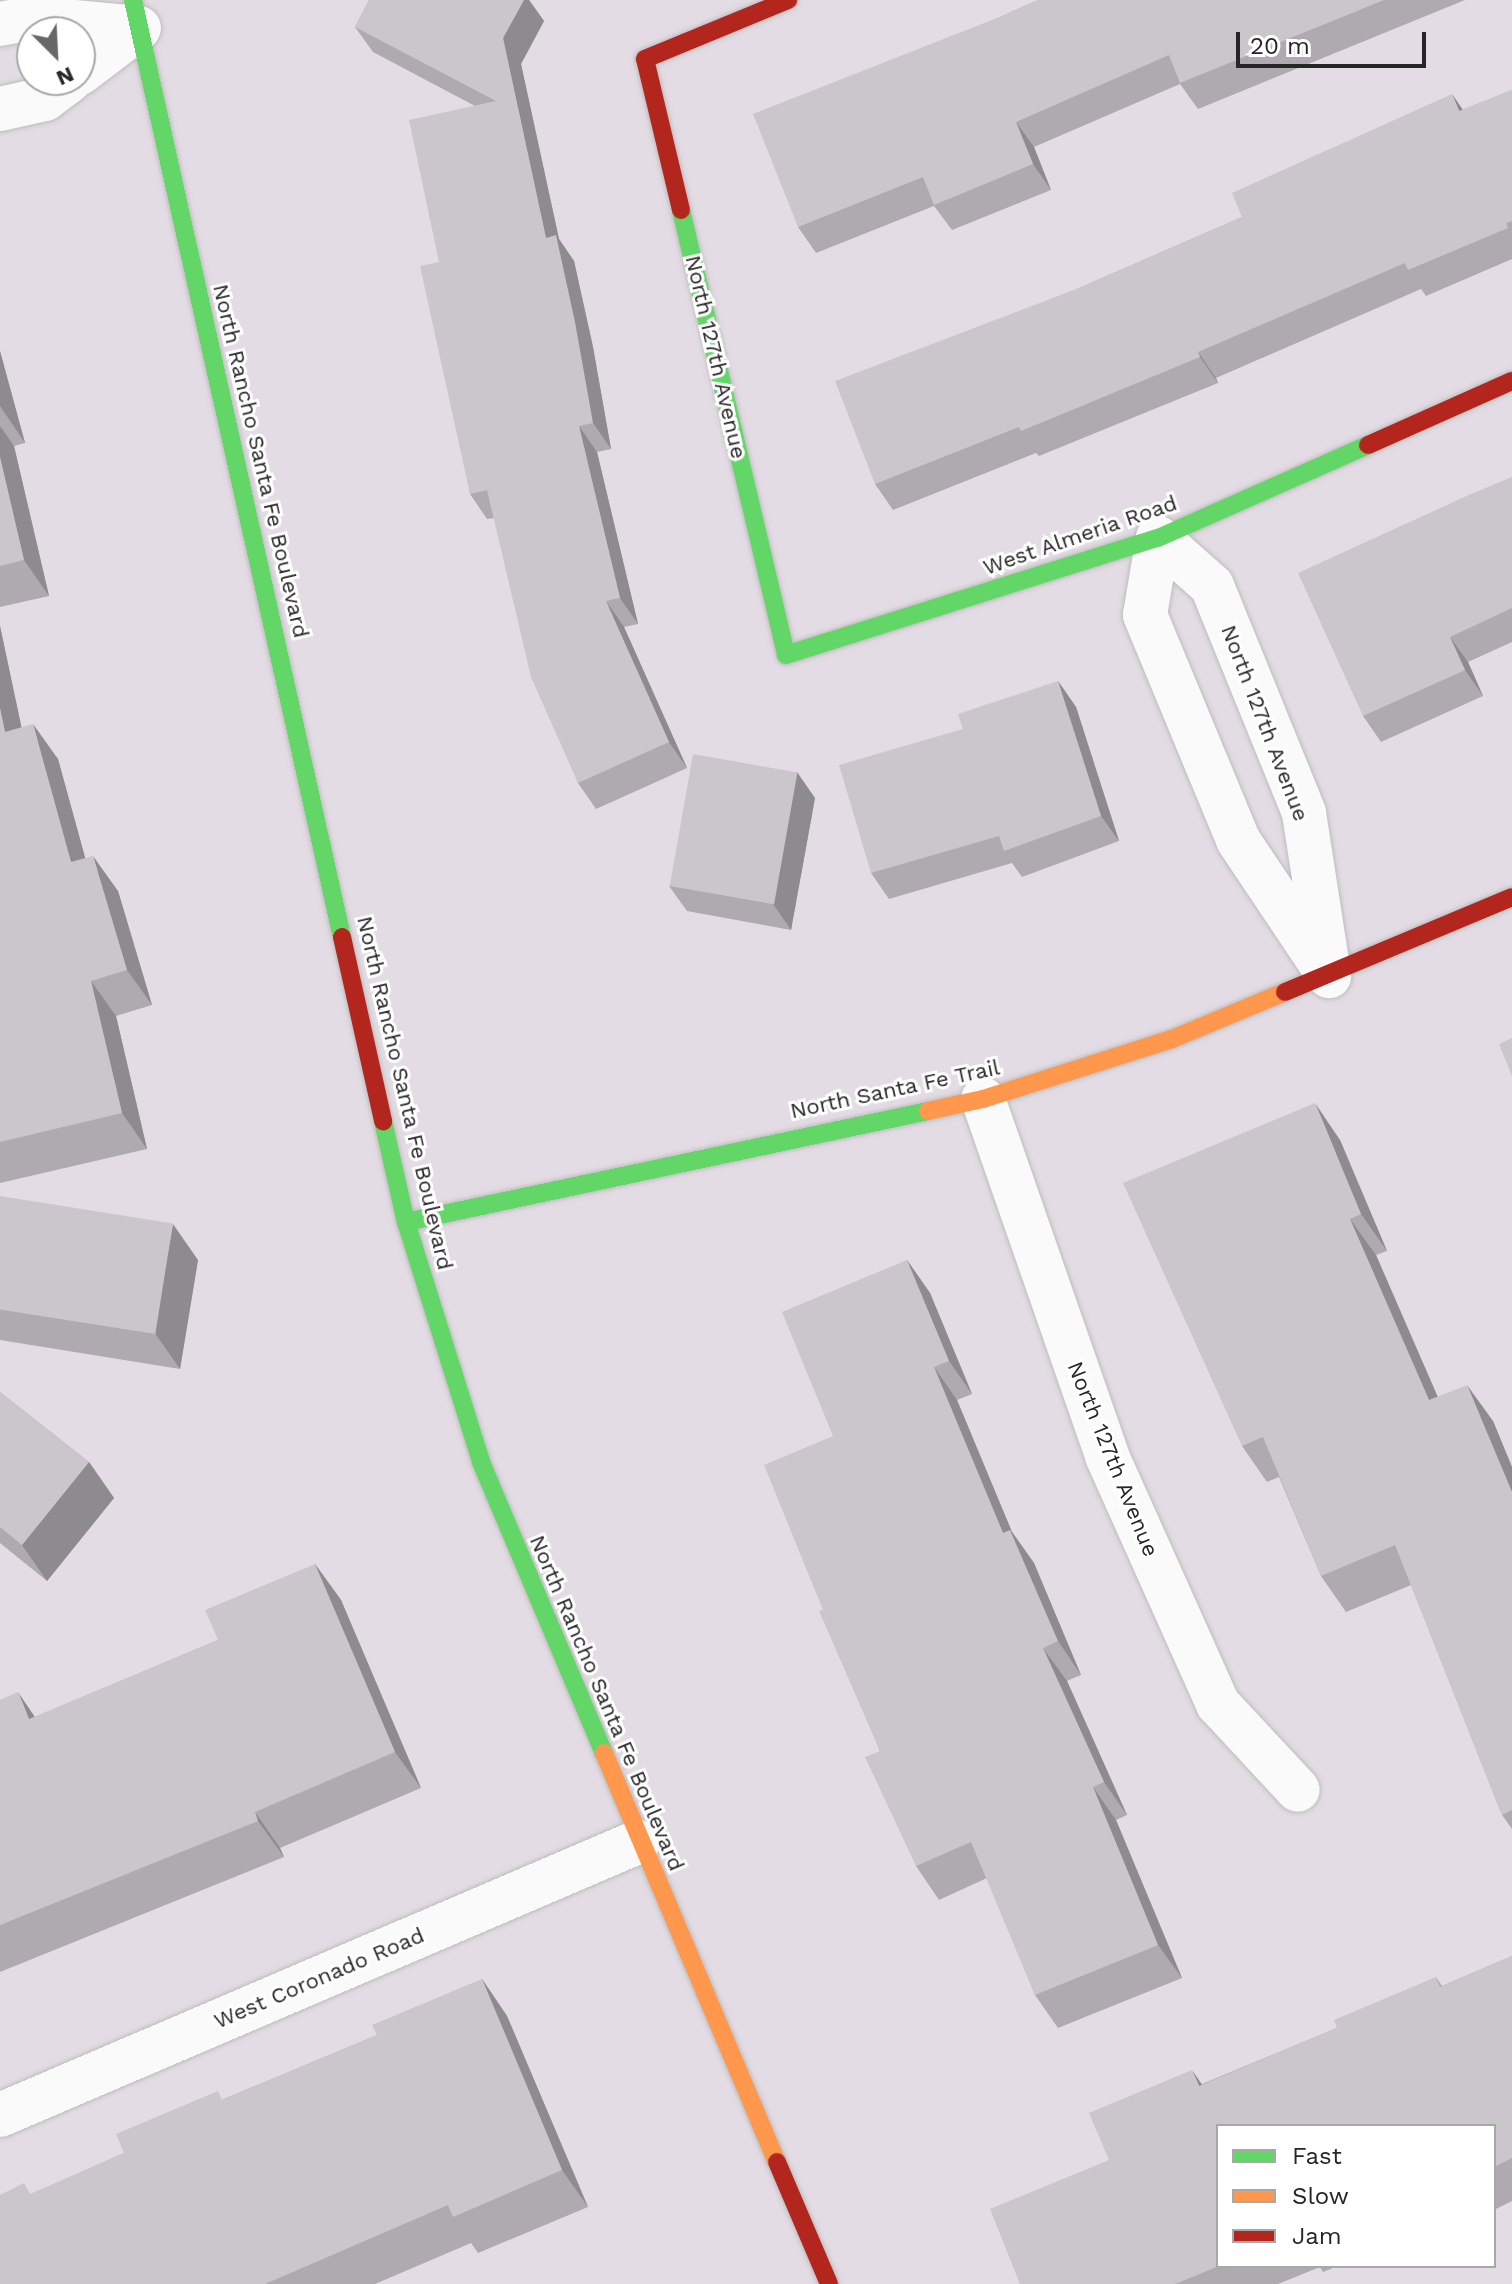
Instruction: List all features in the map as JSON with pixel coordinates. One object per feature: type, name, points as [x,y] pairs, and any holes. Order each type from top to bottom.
[{"type":"street","name":"North 127th Avenue","points":[[786,655],[645,59],[788,0]]},
{"type":"street","points":[[0,24],[30,18],[136,14]]},
{"type":"street","points":[[96,56],[136,14]]},
{"type":"street","name":"North Rancho Santa Fe Boulevard","points":[[136,14],[406,1222],[481,1462],[638,1842],[829,2284]]},
{"type":"street","points":[[0,109],[49,96]]},
{"type":"street","name":"West Almeria Road","points":[[786,655],[1158,538],[1512,381]]},
{"type":"street","name":"North 127th Avenue","points":[[1158,538],[1212,586],[1304,813],[1329,976]]},
{"type":"street","points":[[1158,538],[1145,615],[1238,840],[1329,976]]},
{"type":"street","name":"North Santa Fe Trail","points":[[406,1222],[983,1099],[1172,1039],[1512,897]]},
{"type":"street","name":"North 127th Avenue","points":[[983,1099],[1107,1456],[1218,1704],[1298,1790]]},
{"type":"street","name":"West Coronado Road","points":[[0,2115],[638,1842]]},
{"type":"building","points":[[369,0],[524,0],[503,38],[546,238],[556,235],[575,322],[593,423],[579,426],[620,598],[606,601],[669,742],[578,783],[531,677],[487,490],[470,494],[420,266],[439,262],[409,120],[496,101],[355,27]]},
{"type":"building","points":[[1038,0],[1384,0],[1180,83],[1169,55],[1016,122],[1033,164],[934,205],[923,177],[798,227],[753,114]]},
{"type":"building","points":[[1512,90],[1512,221],[1506,223],[1508,228],[1408,270],[1405,263],[1198,352],[1200,357],[1021,431],[1019,427],[875,484],[835,381],[1079,288],[1242,217],[1232,193],[1452,94],[1459,111]]},
{"type":"building","points":[[0,457],[24,560],[0,566]]},
{"type":"building","points":[[1512,477],[1512,608],[1450,637],[1465,670],[1363,716],[1298,573]]},
{"type":"building","points":[[1058,681],[1101,816],[1004,851],[999,836],[871,873],[839,765],[963,729],[958,714]]},
{"type":"building","points":[[0,708],[5,732],[33,724],[71,862],[93,856],[127,970],[91,981],[122,1113],[0,1142]]},
{"type":"building","points":[[693,754],[797,772],[774,904],[670,886]]},
{"type":"building","points":[[1512,1038],[1512,1076],[1499,1044]]},
{"type":"building","points":[[1315,1103],[1361,1214],[1350,1219],[1429,1400],[1467,1385],[1512,1492],[1512,1810],[1502,1815],[1395,1545],[1321,1576],[1263,1437],[1242,1446],[1123,1183]]},
{"type":"building","points":[[0,1196],[173,1223],[155,1334],[0,1309]]},
{"type":"building","points":[[907,1260],[949,1361],[934,1367],[1003,1533],[1010,1530],[1058,1641],[1043,1648],[1104,1782],[1093,1787],[1158,1945],[1035,1995],[971,1842],[916,1866],[865,1757],[880,1751],[819,1611],[823,1610],[764,1465],[833,1436],[782,1312]]},
{"type":"building","points":[[0,1392],[89,1462],[22,1545],[0,1527]]},
{"type":"building","points":[[315,1564],[395,1752],[255,1812],[258,1821],[0,1925],[0,1700],[18,1692],[29,1719],[218,1640],[205,1610]]},
{"type":"building","points":[[1512,1956],[1512,2158],[1496,2166],[1496,2124],[1216,2124],[1216,2267],[1175,2284],[1020,2284],[990,2209],[1109,2160],[1089,2113],[1192,2070],[1199,2086],[1337,2028],[1334,2020],[1436,1977],[1440,1987]]},
{"type":"building","points":[[482,1979],[562,2170],[453,2217],[448,2205],[265,2284],[0,2284],[0,2195],[24,2183],[30,2194],[124,2153],[116,2134],[218,2091],[222,2100],[377,2035],[372,2025]]},
{"type":"traffic: fast","points":[[133,0],[342,937]]},
{"type":"traffic: fast","points":[[681,210],[786,655],[1158,538],[1368,445]]},
{"type":"traffic: fast","points":[[406,1222],[928,1111]]},
{"type":"traffic: fast","points":[[383,1121],[406,1222],[481,1462],[604,1753]]},
{"type":"traffic: slow","points":[[928,1111],[983,1099],[1172,1039],[1285,992]]},
{"type":"traffic: slow","points":[[604,1753],[777,2162]]},
{"type":"traffic: jam","points":[[681,210],[645,59],[788,0]]},
{"type":"traffic: jam","points":[[1368,445],[1512,381]]},
{"type":"traffic: jam","points":[[1285,992],[1512,897]]},
{"type":"traffic: jam","points":[[342,937],[383,1121]]},
{"type":"traffic: jam","points":[[777,2162],[829,2284]]}]
